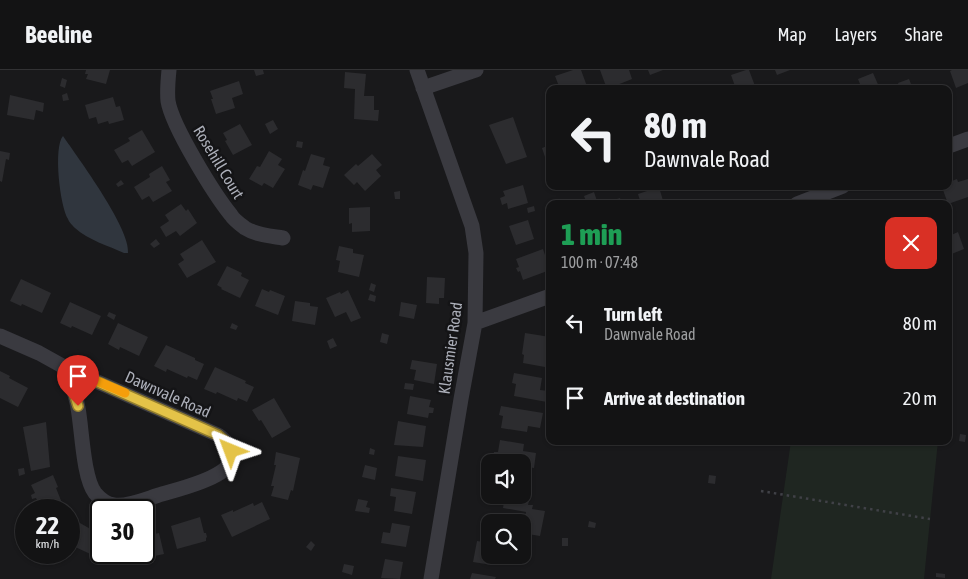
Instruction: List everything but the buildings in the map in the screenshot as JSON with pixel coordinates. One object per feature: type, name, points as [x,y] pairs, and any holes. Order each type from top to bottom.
[{"type":"street","name":"Rosehill Court","points":[[169,70],[168,102],[177,126],[232,217],[247,229],[260,234],[282,238]]},
{"type":"street","name":"Klausmier Road","points":[[417,70],[472,226],[476,253],[475,323],[431,579]]},
{"type":"street","points":[[423,88],[476,70]]},
{"type":"street","points":[[952,145],[968,139]]},
{"type":"street","points":[[807,200],[833,190]]},
{"type":"street","points":[[475,323],[546,297]]},
{"type":"street","name":"Dawnvale Road","points":[[0,336],[39,353],[66,368],[218,435],[225,441],[231,451],[232,458],[229,464],[214,477],[199,484],[127,504],[114,505],[106,502],[95,492],[88,477],[78,406],[66,368]]},
{"type":"path","points":[[761,491],[930,518]]},
{"type":"shaded area","points":[[63,136],[113,211],[127,242],[128,253],[124,253],[86,236],[75,228],[69,220],[62,203],[58,164],[58,152]]},
{"type":"shaded area","points":[[790,445],[938,445],[924,579],[771,579]]},
{"type":"slow traffic","points":[[83,375],[125,393]]},
{"type":"route","points":[[78,406],[66,368],[218,435],[225,441],[231,451]]}]
